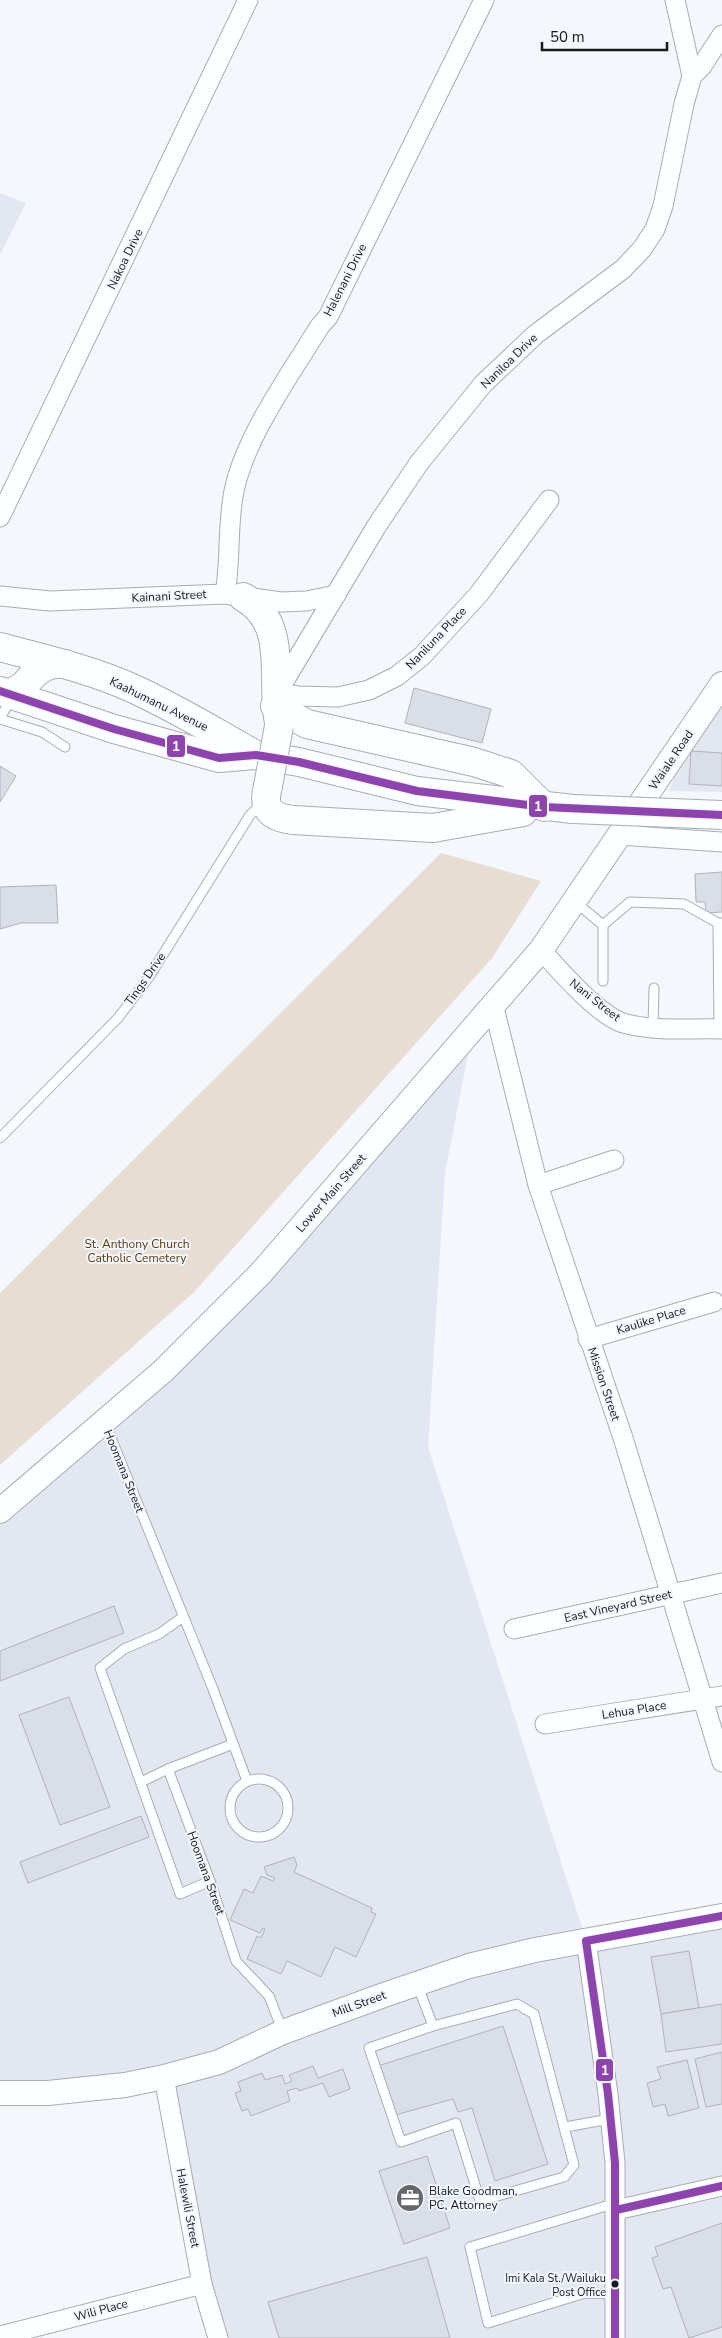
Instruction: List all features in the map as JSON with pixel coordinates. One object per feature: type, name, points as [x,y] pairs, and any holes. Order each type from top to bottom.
[{"type":"main road","points":[[234,596],[260,608],[268,620],[274,647],[277,708],[266,794],[271,813],[283,819],[433,828],[503,817],[544,807]]},
{"type":"main road","name":"Kaahumanu Avenue","points":[[0,647],[65,664],[130,687],[187,715],[256,755]]},
{"type":"main road","points":[[0,656],[4,668],[2,706]]},
{"type":"main road","points":[[2,706],[43,666],[65,664]]},
{"type":"main road","name":"Kaahumanu Avenue","points":[[2,706],[114,729],[219,758],[256,755],[299,762],[417,791],[544,807],[722,815]]},
{"type":"main road","points":[[277,708],[307,724],[474,762],[511,774],[544,807]]},
{"type":"street","name":"Nakoa Drive","points":[[0,517],[248,0]]},
{"type":"street","name":"Halenani Drive","points":[[234,596],[228,570],[228,529],[234,490],[240,470],[267,412],[320,326],[328,317],[484,0]]},
{"type":"street","points":[[675,0],[692,76]]},
{"type":"street","name":"Naniloa Drive","points":[[277,708],[336,595],[376,527],[419,464],[483,384],[536,334],[623,269],[642,249],[655,229],[663,206],[692,76],[702,66],[722,35]]},
{"type":"street","name":"Naniluna Place","points":[[277,708],[298,696],[338,697],[369,690],[397,676],[422,656],[479,594],[549,500]]},
{"type":"street","name":"Kainani Street","points":[[0,596],[50,601],[234,596],[262,601],[300,602],[336,595]]},
{"type":"street","name":"Waiale Road","points":[[619,835],[722,684]]},
{"type":"street","points":[[619,835],[722,842]]},
{"type":"street","name":"Lower Main Street","points":[[0,1511],[163,1372],[261,1273],[541,950],[619,835]]},
{"type":"street","name":"Nani Street","points":[[541,950],[577,987],[615,1019],[623,1023],[653,1027],[721,1029]]},
{"type":"street","name":"Mission Street","points":[[493,1004],[538,1185],[588,1339],[624,1441],[672,1594],[713,1698],[722,1762]]},
{"type":"street","points":[[538,1185],[614,1160]]},
{"type":"street","name":"Kaulike Place","points":[[588,1339],[714,1302]]},
{"type":"street","name":"East Vineyard Street","points":[[514,1629],[722,1583]]},
{"type":"street","name":"Lehua Place","points":[[546,1724],[713,1698]]},
{"type":"street","name":"Mill Street","points":[[0,2093],[48,2093],[125,2085],[164,2077],[220,2062],[283,2032],[478,1964],[535,1950],[722,1916]]},
{"type":"street","points":[[586,1940],[602,2050],[615,2163],[615,2338]]},
{"type":"street","name":"Halewili Street","points":[[164,2077],[202,2284],[218,2338]]},
{"type":"street","points":[[616,2207],[722,2186]]},
{"type":"street","name":"Wili Place","points":[[0,2336],[202,2284]]},
{"type":"lane","points":[[2,706],[65,747]]},
{"type":"lane","name":"Tings Drive","points":[[0,1138],[118,1018],[148,977],[250,815],[266,794]]},
{"type":"lane","points":[[574,901],[603,925]]},
{"type":"lane","points":[[603,981],[603,925],[630,902],[684,904],[720,923],[721,1029]]},
{"type":"lane","points":[[653,1027],[654,988]]},
{"type":"lane","name":"Hoomana Street","points":[[104,1421],[247,1781]]},
{"type":"lane","points":[[183,1617],[160,1634],[124,1650],[100,1668],[180,1894],[210,1881]]},
{"type":"lane","points":[[141,1782],[168,1769],[233,1744]]},
{"type":"lane","name":"Hoomana Street","points":[[168,1769],[210,1881],[236,1961],[269,1996],[283,2032]]},
{"type":"lane","points":[[254,1779],[270,1781],[283,1792],[288,1810],[281,1827],[274,1833],[256,1837],[239,1829],[233,1821],[230,1806],[231,1798],[235,1791],[247,1781],[254,1779]]},
{"type":"lane","points":[[417,1984],[433,2026]]},
{"type":"lane","points":[[517,2004],[534,2014],[574,2165],[564,2176],[480,2201],[456,2123],[401,2142],[369,2048],[433,2026],[517,2004]]},
{"type":"lane","points":[[565,2127],[610,2119]]},
{"type":"lane","points":[[615,2294],[585,2293],[488,2323],[470,2247],[616,2207]]},
{"type":"shaded area","points":[[0,193],[26,203],[0,255]]},
{"type":"shaded area","points":[[722,703],[722,792],[669,791],[676,774]]},
{"type":"shaded area","points":[[469,1049],[445,1173],[428,1447],[586,1940],[722,1916],[722,2338],[218,2338],[164,2077],[0,2093],[0,1517],[165,1373]]},
{"type":"green space","name":"St. Anthony Church Catholic Cemetery","points":[[441,853],[541,881],[492,958],[194,1292],[0,1465],[0,1293]]},
{"type":"building","points":[[414,688],[491,709],[482,743],[405,723]]},
{"type":"building","points":[[691,751],[722,753],[722,786],[689,784]]},
{"type":"building","points":[[0,766],[16,776],[0,802]]},
{"type":"building","points":[[722,872],[722,912],[706,913],[705,902],[696,902],[695,874]]},
{"type":"building","points":[[56,885],[58,923],[21,923],[0,929],[0,887]]},
{"type":"building","points":[[114,1606],[124,1633],[0,1681],[0,1651]]},
{"type":"building","points":[[69,1697],[110,1807],[60,1825],[19,1715]]},
{"type":"building","points":[[141,1816],[149,1837],[28,1883],[20,1862]]},
{"type":"building","points":[[294,1857],[297,1865],[294,1872],[372,1908],[371,1912],[376,1914],[356,1957],[335,1947],[321,1977],[287,1961],[281,1974],[247,1959],[257,1936],[261,1938],[265,1929],[263,1928],[260,1933],[230,1920],[244,1889],[253,1893],[261,1876],[273,1881],[275,1878],[267,1875],[264,1867]]},
{"type":"building","points":[[689,1951],[699,2008],[661,2014],[651,1957]]},
{"type":"building","points":[[722,2004],[722,2044],[666,2052],[661,2014]]},
{"type":"building","points":[[503,2026],[548,2164],[495,2181],[472,2108],[458,2112],[453,2099],[395,2115],[378,2066]]},
{"type":"building","points":[[722,2052],[722,2104],[706,2107],[695,2059]]},
{"type":"building","points":[[687,2060],[699,2108],[668,2116],[665,2104],[653,2107],[647,2083],[661,2079],[657,2067]]},
{"type":"building","points":[[313,2066],[318,2078],[343,2069],[350,2089],[329,2097],[323,2083],[299,2091],[297,2088],[287,2091],[290,2101],[251,2116],[248,2109],[242,2111],[235,2093],[241,2091],[238,2082],[262,2073],[265,2080],[282,2075],[285,2084],[292,2081],[289,2075]]},
{"type":"building","points":[[427,2156],[450,2228],[404,2244],[379,2171]]},
{"type":"building","points":[[722,2223],[722,2327],[689,2338],[671,2287],[663,2289],[652,2258],[658,2256],[655,2247]]},
{"type":"building","points":[[427,2257],[450,2338],[279,2338],[268,2302]]},
{"type":"transit line","name":"1","points":[[0,691],[114,729],[219,758],[256,755],[299,762],[417,791],[544,807],[722,815]]},
{"type":"transit line","name":"1","points":[[615,2338],[615,2163],[608,2094],[586,1941],[722,1916]]},
{"type":"transit line","name":"1","points":[[616,2210],[722,2186]]},
{"type":"place","name":"Blake Goodman, PC, Attorney","points":[[410,2198]]},
{"type":"place","name":"Imi Kala St./Wailuku Post Office","points":[[615,2284]]}]
